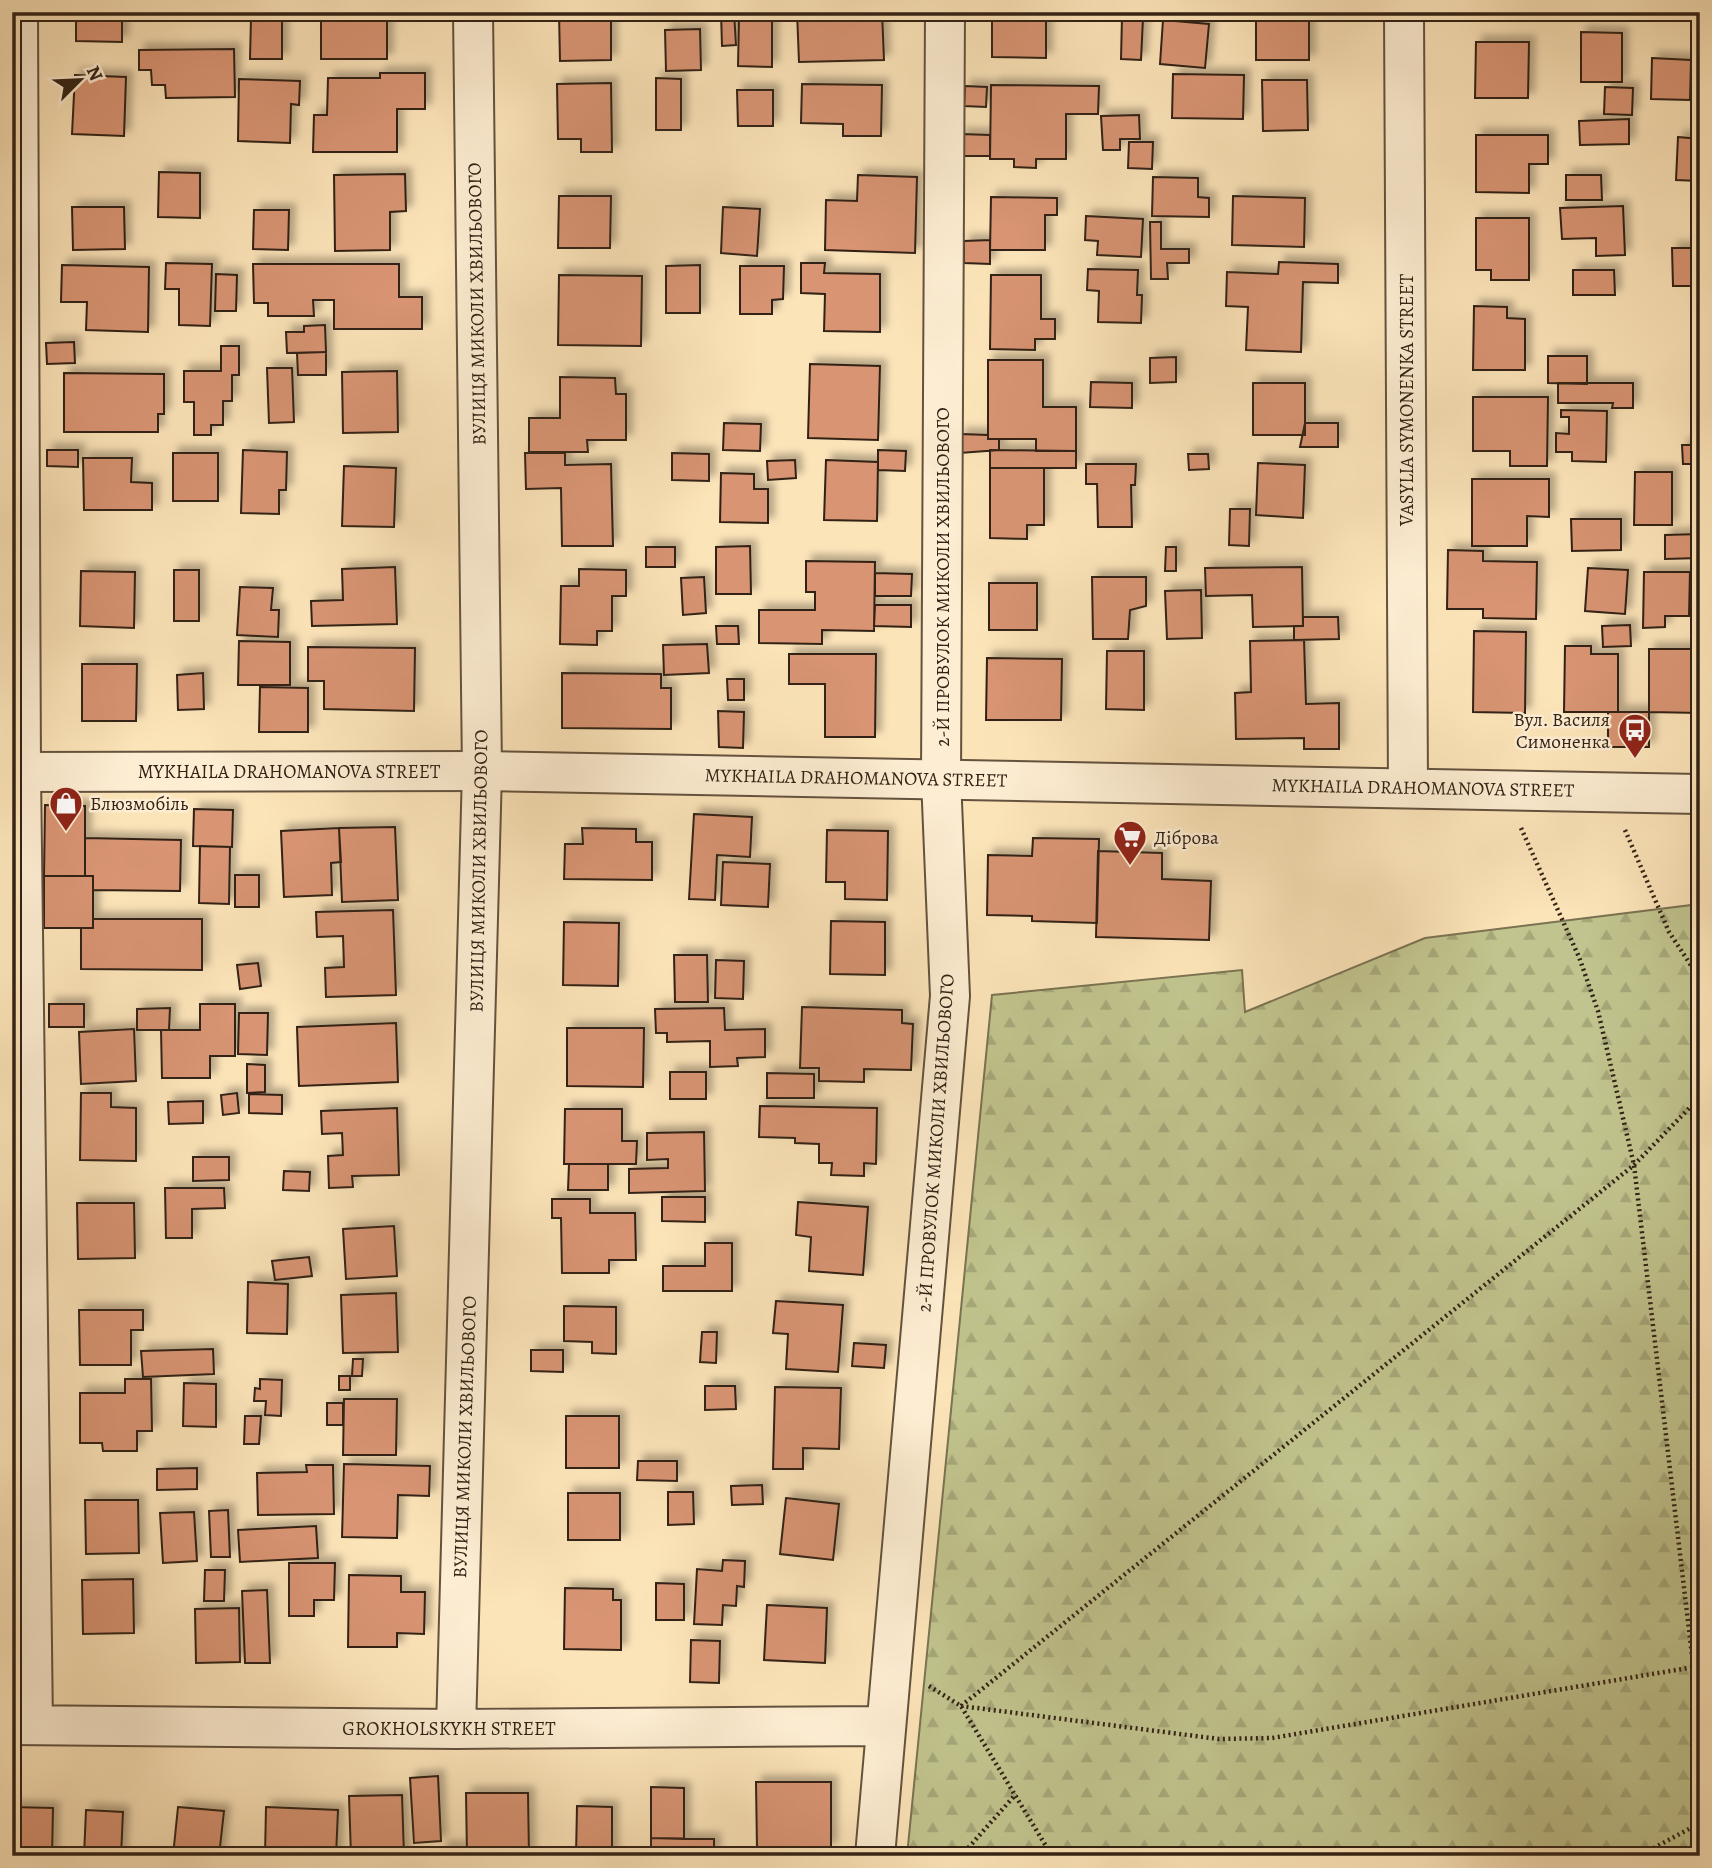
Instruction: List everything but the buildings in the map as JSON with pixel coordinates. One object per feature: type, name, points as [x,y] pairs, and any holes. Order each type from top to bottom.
[{"type":"street","points":[[18,12],[17,772],[23,1725]]},
{"type":"street","name":"ВУЛИЦЯ МИКОЛИ ХВИЛЬОВОГО","points":[[456,1729],[482,771],[473,12]]},
{"type":"street","name":"2-Й ПРОВУЛОК МИКОЛИ ХВИЛЬОВОГО","points":[[875,1856],[950,996],[940,778],[945,12]]},
{"type":"street","name":"VASYLIA SYMONENKA STREET","points":[[1404,12],[1408,787]]},
{"type":"street","name":"MYKHAILA DRAHOMANOVA STREET","points":[[17,772],[482,771],[1700,794]]},
{"type":"street","name":"GROKHOLSKYKH STREET","points":[[23,1725],[456,1729],[886,1726]]},
{"type":"path","points":[[1503,789],[1579,957],[1598,1011],[1634,1165],[1698,1667],[1700,1723]]},
{"type":"path","points":[[1609,792],[1669,932],[1700,979]]},
{"type":"path","points":[[961,1706],[1634,1165],[1700,1097]]},
{"type":"path","points":[[890,1681],[924,1683],[961,1706],[1219,1739],[1272,1738],[1698,1667]]},
{"type":"path","points":[[961,1706],[1052,1856]]},
{"type":"path","points":[[961,1856],[1016,1794]]},
{"type":"path","points":[[1639,1856],[1700,1822]]},
{"type":"green space","points":[[1700,904],[1700,1856],[907,1856],[992,995],[1242,970],[1245,1012],[1425,938]]},
{"type":"place","name":"Вул. Василя Симоненка","points":[[1635,760]]},
{"type":"place","name":"Блюзмобіль","points":[[66,833]]},
{"type":"place","name":"Діброва","points":[[1130,867]]}]
